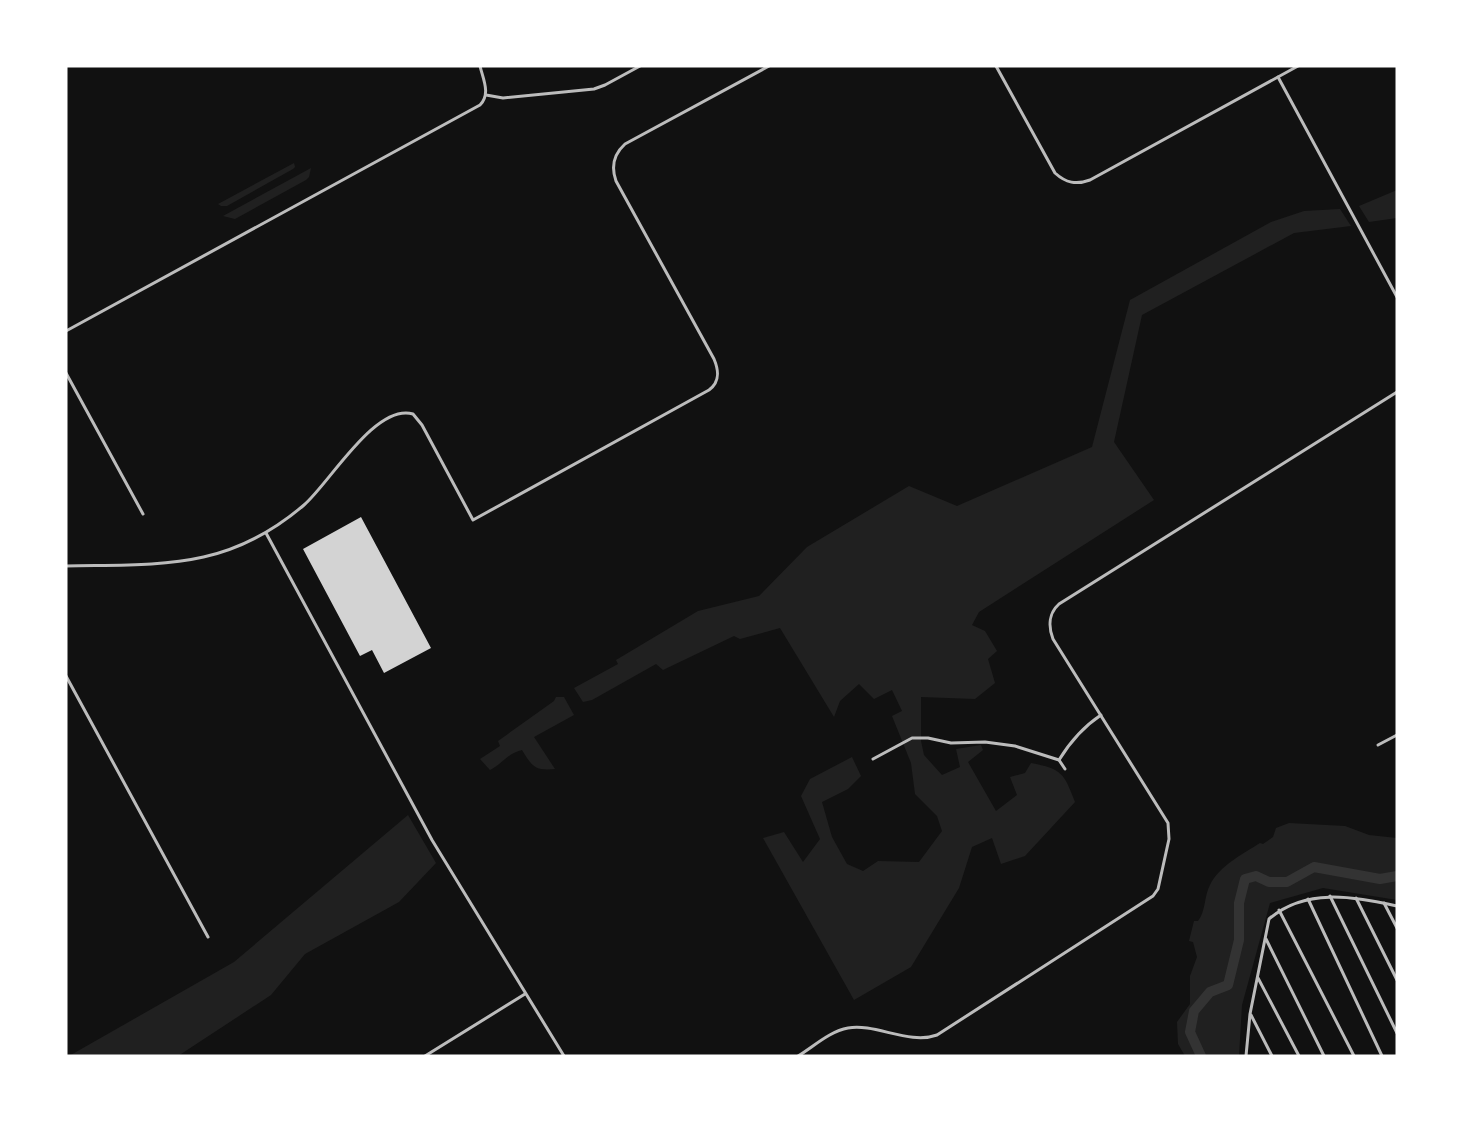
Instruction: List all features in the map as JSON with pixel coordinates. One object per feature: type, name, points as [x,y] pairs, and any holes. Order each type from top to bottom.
[{"type":"street","points":[[66,331],[478,106],[484,102],[486,95],[486,86],[480,66]]},
{"type":"street","points":[[486,95],[503,98],[594,89],[640,66]]},
{"type":"street","points":[[66,566],[154,564],[196,560],[231,549],[266,533],[311,499],[364,435],[403,413],[410,413],[419,420],[473,520],[713,387],[718,371],[714,359],[616,181],[614,163],[619,150],[625,144],[768,66]]},
{"type":"street","points":[[996,66],[1052,167],[1063,180],[1073,183],[1090,180],[1298,66]]},
{"type":"street","points":[[1278,77],[1397,297]]},
{"type":"street","points":[[66,374],[142,514]]},
{"type":"street","points":[[798,1056],[836,1032],[849,1028],[919,1037],[937,1035],[1153,896],[1158,889],[1170,839],[1169,827],[1053,639],[1050,621],[1056,606],[1397,392]]},
{"type":"street","points":[[266,533],[422,821],[564,1056]]},
{"type":"street","points":[[66,676],[208,937]]},
{"type":"street","points":[[1059,760],[1081,731],[1101,715]]},
{"type":"street","points":[[1378,745],[1397,735]]},
{"type":"street","points":[[873,759],[912,738],[919,737],[951,743],[1004,744],[1059,760],[1065,769]]},
{"type":"street","points":[[1330,896],[1397,1033]]},
{"type":"street","points":[[1246,1056],[1250,1014],[1269,919],[1279,910],[1308,899],[1330,896],[1356,897],[1397,906]]},
{"type":"street","points":[[1356,897],[1397,980]]},
{"type":"street","points":[[1308,899],[1382,1056]]},
{"type":"street","points":[[1384,903],[1397,928]]},
{"type":"street","points":[[1279,910],[1354,1056]]},
{"type":"street","points":[[1266,939],[1324,1056]]},
{"type":"street","points":[[1258,976],[1299,1056]]},
{"type":"street","points":[[424,1056],[525,994]]},
{"type":"street","points":[[1250,1014],[1272,1056]]},
{"type":"shaded area","points":[[294,163],[293,169],[227,206],[218,204]]},
{"type":"shaded area","points":[[311,168],[306,180],[235,219],[223,216]]},
{"type":"shaded area","points":[[1397,190],[1397,218],[1369,222],[1359,206]]},
{"type":"shaded area","points":[[1340,209],[1351,226],[1294,233],[1142,315],[1114,442],[1154,500],[979,612],[972,625],[985,631],[997,651],[988,659],[995,683],[975,699],[921,697],[921,741],[924,755],[942,775],[960,767],[956,749],[981,745],[983,750],[968,762],[996,811],[1017,795],[1010,777],[1025,773],[1031,763],[1056,770],[1061,774],[1075,802],[1025,856],[1001,864],[992,838],[972,847],[959,888],[911,967],[854,1000],[763,838],[784,832],[803,862],[820,839],[801,796],[810,779],[852,757],[861,776],[848,789],[822,802],[832,837],[847,864],[863,871],[878,861],[919,862],[942,831],[937,816],[915,794],[911,763],[892,716],[902,711],[892,690],[874,699],[859,684],[840,701],[834,717],[780,628],[740,639],[734,636],[663,670],[656,664],[592,700],[583,702],[574,688],[618,664],[616,660],[698,611],[759,596],[807,547],[909,486],[957,506],[1092,447],[1130,300],[1271,222],[1304,211]]},
{"type":"shaded area","points":[[556,697],[564,697],[574,715],[534,737],[555,769],[542,769],[534,766],[522,750],[490,770],[480,759],[500,746],[498,741],[554,701]]},
{"type":"shaded area","points":[[408,815],[436,863],[399,902],[305,954],[271,995],[178,1056],[69,1056],[234,962]]},
{"type":"shaded area","points":[[1289,823],[1345,826],[1369,835],[1397,838],[1397,900],[1323,888],[1270,903],[1242,1005],[1239,1056],[1185,1056],[1178,1044],[1177,1022],[1190,1004],[1190,976],[1197,957],[1193,942],[1189,941],[1194,921],[1198,921],[1202,913],[1210,885],[1225,866],[1273,837],[1276,828]]},
{"type":"building","points":[[361,517],[431,648],[384,673],[372,650],[360,656],[303,549]]},
{"type":"waterway","points":[[1201,1056],[1190,1032],[1194,1011],[1210,992],[1228,985],[1239,940],[1239,903],[1245,879],[1256,876],[1269,882],[1287,882],[1314,867],[1380,879],[1397,876]]}]
